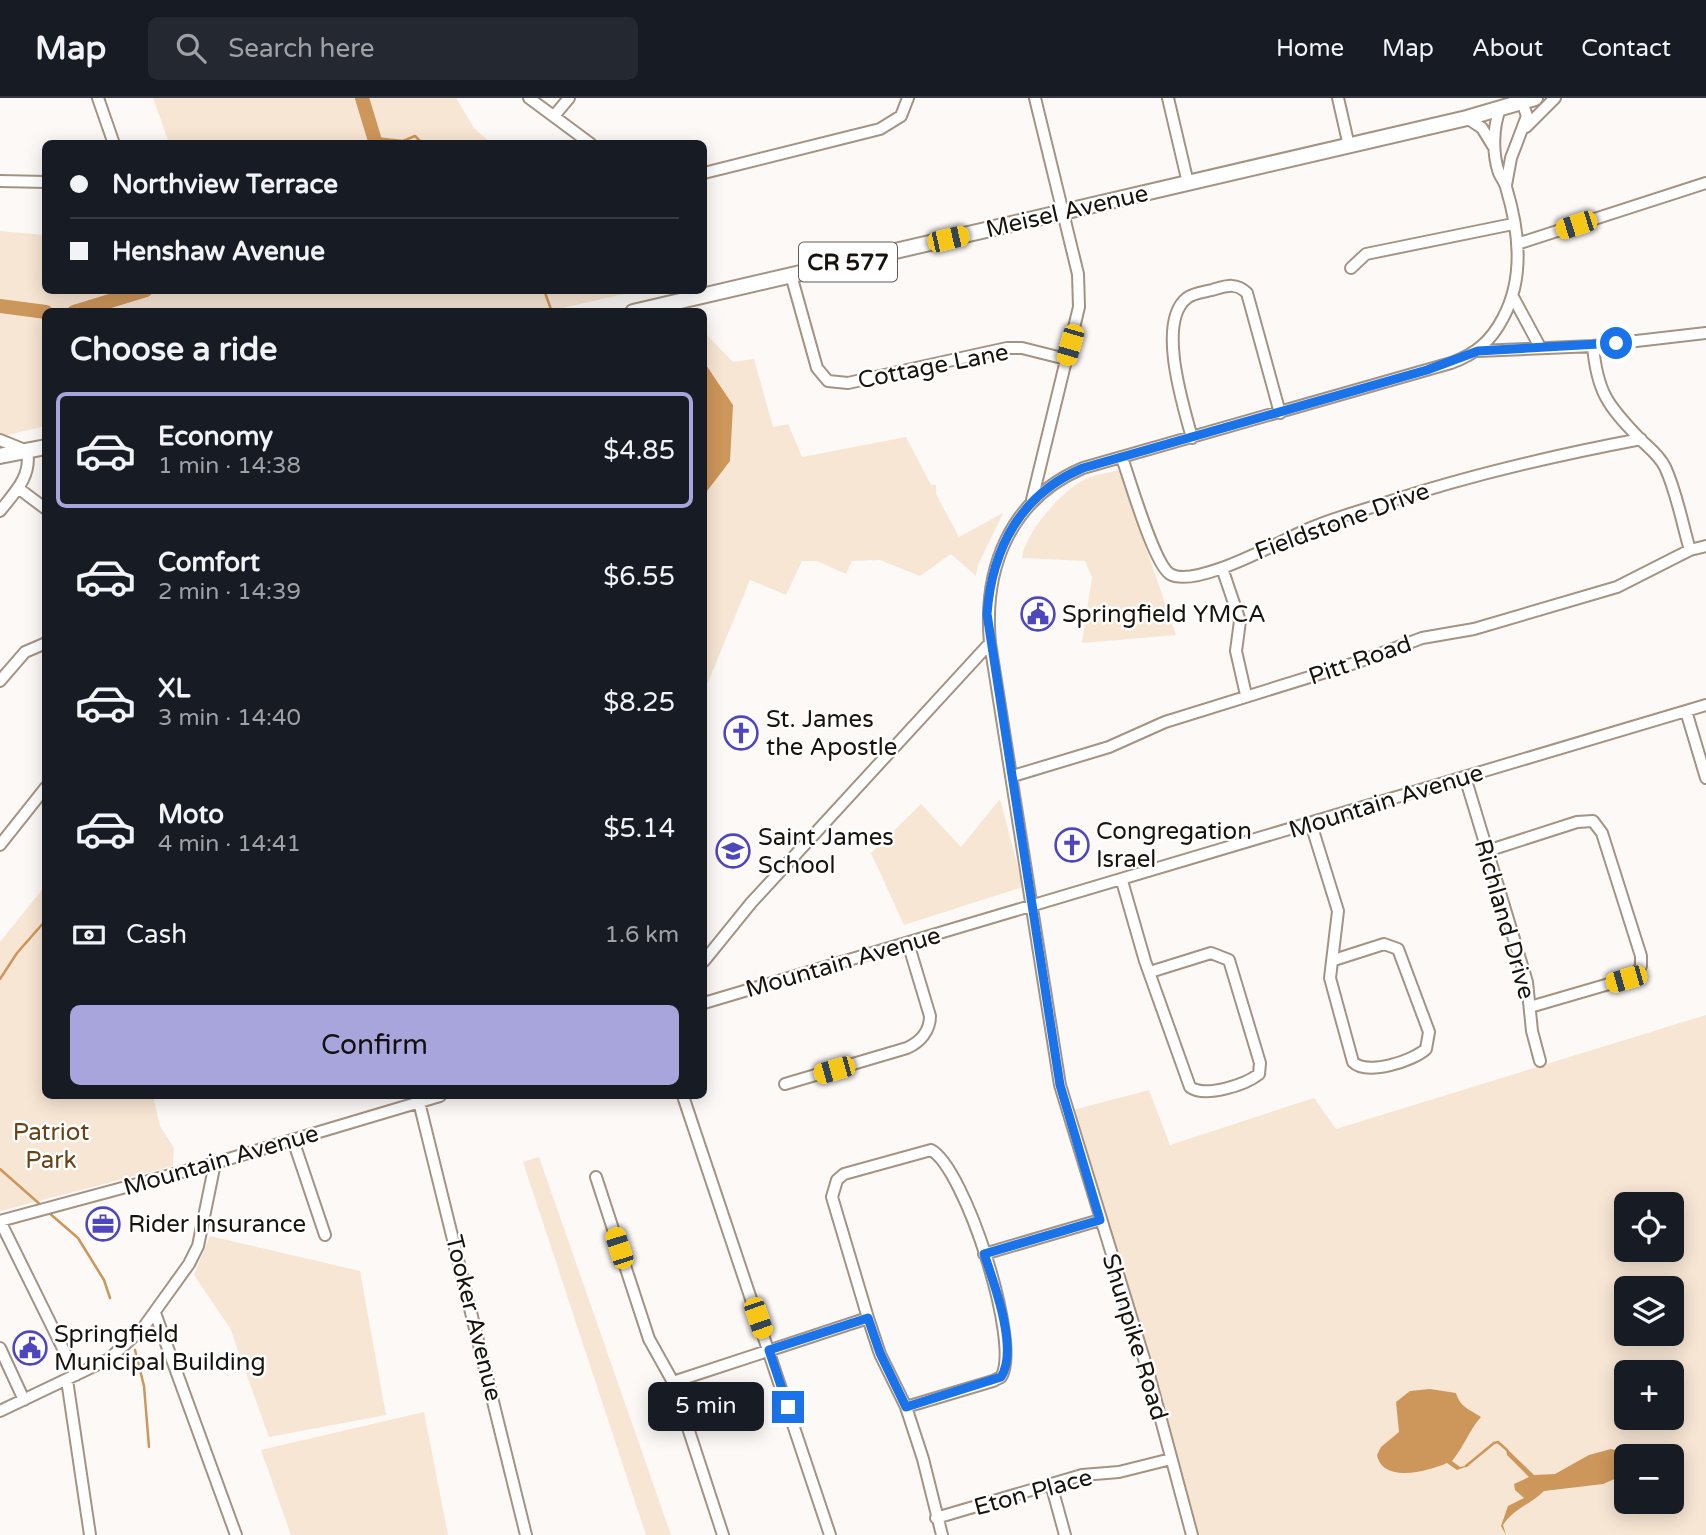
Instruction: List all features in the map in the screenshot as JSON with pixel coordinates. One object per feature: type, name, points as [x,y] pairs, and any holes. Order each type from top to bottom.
[{"type":"main road","name":"Meisel Avenue","points":[[707,292],[1349,146],[1467,118],[1515,103]]},
{"type":"main road","name":"Meisel Avenue","points":[[648,308],[698,294]]},
{"type":"main road","points":[[0,456],[42,448]]},
{"type":"street","points":[[98,98],[113,140]]},
{"type":"street","points":[[529,98],[586,140]]},
{"type":"street","points":[[554,116],[569,98]]},
{"type":"street","points":[[707,172],[880,130],[901,116],[908,98]]},
{"type":"street","points":[[1032,500],[1079,307],[1079,290],[1063,212],[1035,98]]},
{"type":"street","points":[[1168,98],[1188,183]]},
{"type":"street","points":[[1338,98],[1349,146]]},
{"type":"street","points":[[1524,129],[1555,98]]},
{"type":"street","points":[[1478,351],[1500,324],[1513,297],[1519,267],[1506,185],[1499,173],[1495,124],[1515,103],[1527,116],[1511,158],[1506,185]]},
{"type":"street","points":[[1467,118],[1489,137],[1496,152]]},
{"type":"street","points":[[0,181],[42,182]]},
{"type":"street","points":[[1517,244],[1706,183]]},
{"type":"street","points":[[1351,268],[1366,254],[1513,224]]},
{"type":"street","name":"Cottage Lane","points":[[791,275],[817,368],[828,381],[848,383],[1007,348],[1023,348],[1066,359]]},
{"type":"street","points":[[1192,438],[1172,357],[1180,308],[1186,298],[1195,295],[1231,285],[1247,293],[1280,413]]},
{"type":"street","points":[[1513,297],[1540,347]]},
{"type":"street","points":[[1032,500],[1058,478],[1451,363],[1478,351],[1593,346],[1706,333]]},
{"type":"street","points":[[1593,346],[1596,379],[1601,390],[1665,467],[1690,550]]},
{"type":"street","name":"Fieldstone Drive","points":[[1122,458],[1156,554],[1166,570],[1180,578],[1222,568],[1310,528],[1446,482],[1542,457],[1641,439]]},
{"type":"street","points":[[0,440],[27,451],[29,471],[0,511]]},
{"type":"street","points":[[18,488],[42,506]]},
{"type":"street","name":"Shunpike Road","points":[[1032,500],[1003,544],[992,577],[987,614],[990,643],[1060,1085],[1149,1376],[1192,1535]]},
{"type":"street","name":"Pitt Road","points":[[1013,776],[1109,747],[1165,722],[1358,662],[1422,638],[1474,629],[1617,587],[1690,550],[1706,546]]},
{"type":"street","points":[[1222,568],[1240,621],[1236,652],[1246,695]]},
{"type":"street","points":[[707,957],[751,903],[990,643]]},
{"type":"street","points":[[0,681],[25,652],[42,645]]},
{"type":"street","name":"Mountain Avenue","points":[[707,1002],[1122,881],[1706,705]]},
{"type":"street","points":[[1686,711],[1706,778]]},
{"type":"street","name":"Richland Drive","points":[[1465,777],[1527,982],[1532,1031],[1541,1061]]},
{"type":"street","points":[[0,845],[42,792]]},
{"type":"street","points":[[1487,850],[1577,822],[1593,821],[1602,833],[1641,956],[1641,966],[1633,977],[1530,1007]]},
{"type":"street","points":[[1311,824],[1338,911],[1330,978],[1353,1062],[1358,1067],[1376,1068],[1426,1049],[1429,1032],[1404,958],[1398,948],[1384,944],[1334,960]]},
{"type":"street","points":[[1122,881],[1150,972],[1190,1087],[1198,1092],[1206,1092],[1248,1081],[1259,1074],[1260,1063],[1229,960],[1211,953],[1150,972]]},
{"type":"street","points":[[785,1084],[907,1048],[920,1040],[930,1023],[930,1016],[908,943]]},
{"type":"street","points":[[396,1099],[399,1108]]},
{"type":"street","name":"Mountain Avenue","points":[[0,1221],[215,1163],[430,1099]]},
{"type":"street","points":[[684,1099],[831,1535]]},
{"type":"street","name":"Tooker Avenue","points":[[419,1102],[527,1535]]},
{"type":"street","points":[[293,1140],[325,1235]]},
{"type":"street","points":[[906,1407],[993,1381],[1001,1377],[1008,1361],[1002,1319],[963,1193],[937,1153],[923,1150],[844,1174],[837,1180],[832,1197],[880,1353],[906,1407],[923,1459],[942,1535]]},
{"type":"street","points":[[0,1411],[109,1359],[131,1341],[190,1264],[198,1246],[215,1163]]},
{"type":"street","points":[[596,1177],[649,1339],[673,1382],[723,1535]]},
{"type":"street","points":[[984,1254],[1100,1220]]},
{"type":"street","points":[[0,1221],[72,1377],[90,1535]]},
{"type":"street","points":[[155,1313],[236,1535]]},
{"type":"street","points":[[673,1382],[868,1318]]},
{"type":"street","points":[[0,1348],[24,1400]]},
{"type":"street","name":"Eton Place","points":[[936,1518],[1082,1475],[1119,1472],[1171,1459]]},
{"type":"street","points":[[1051,1483],[1065,1535]]},
{"type":"green space","points":[[153,98],[456,98],[474,128],[488,140],[168,140]]},
{"type":"green space","points":[[0,231],[42,235],[42,294],[624,294],[563,308],[42,308],[42,427],[0,437]]},
{"type":"green space","points":[[707,335],[733,362],[754,359],[773,427],[788,424],[802,457],[906,437],[931,485],[936,485],[936,494],[959,537],[1003,513],[978,565],[976,576],[951,554],[920,576],[880,560],[852,561],[846,574],[817,561],[802,561],[786,595],[750,580],[707,685]]},
{"type":"green space","points":[[1119,470],[1176,635],[1082,643],[1092,577],[1085,561],[1022,558],[1037,526],[1064,495],[1086,479]]},
{"type":"green space","points":[[1000,799],[1023,887],[904,925],[871,853],[921,804],[961,847]]},
{"type":"green space","name":"Patriot Park","points":[[42,890],[42,1099],[154,1099],[160,1126],[174,1148],[173,1166],[0,1211],[0,942]]},
{"type":"green space","points":[[1706,1015],[1706,1535],[1197,1535],[1144,1344],[1073,1110],[1149,1090],[1170,1145],[1314,1098],[1336,1129]]},
{"type":"green space","points":[[539,1157],[671,1535],[646,1535],[523,1162]]},
{"type":"green space","points":[[210,1236],[360,1271],[386,1415],[269,1437],[230,1328],[194,1275]]},
{"type":"green space","points":[[424,1412],[448,1535],[291,1535],[261,1450]]},
{"type":"shaded area","points":[[707,366],[733,405],[730,461],[707,491]]},
{"type":"shaded area","points":[[1430,1389],[1456,1393],[1463,1405],[1481,1417],[1452,1461],[1460,1467],[1471,1465],[1457,1470],[1447,1463],[1408,1473],[1388,1470],[1377,1455],[1381,1447],[1399,1432],[1396,1402],[1410,1391]]},
{"type":"shaded area","points":[[1506,1448],[1534,1475],[1555,1474],[1589,1455],[1611,1449],[1614,1450],[1614,1479],[1603,1484],[1544,1491],[1507,1519],[1503,1525],[1506,1535],[1501,1526],[1508,1506],[1524,1498],[1515,1490],[1514,1484],[1529,1477],[1507,1455]]},
{"type":"waterway","points":[[362,98],[375,140]]},
{"type":"waterway","points":[[405,140],[415,136],[419,140]]},
{"type":"waterway","points":[[375,138],[394,140]]},
{"type":"waterway","points":[[87,308],[133,294]]},
{"type":"waterway","points":[[545,294],[551,308]]},
{"type":"waterway","points":[[0,306],[42,311]]},
{"type":"waterway","points":[[0,979],[17,953],[42,925]]},
{"type":"waterway","points":[[0,1169],[43,1207]]},
{"type":"waterway","points":[[48,1212],[78,1238],[104,1280],[110,1298]]},
{"type":"waterway","points":[[135,1350],[144,1386],[149,1447]]},
{"type":"waterway","points":[[1466,1466],[1494,1443],[1498,1442],[1507,1450]]},
{"type":"place","name":"Springfield YMCA","points":[[1038,614]]},
{"type":"place","name":"St. James the Apostle","points":[[741,733]]},
{"type":"place","name":"Congregation Israel","points":[[1072,845]]},
{"type":"place","name":"Saint James School","points":[[733,851]]},
{"type":"place","name":"Rider Insurance","points":[[103,1224]]},
{"type":"place","name":"Springfield Municipal Building","points":[[30,1348]]},
{"type":"route","points":[[788,1407],[769,1350],[868,1318],[880,1353],[906,1407],[983,1385],[1001,1377],[1006,1370],[1007,1351],[996,1291],[984,1254],[1100,1220],[1060,1085],[987,614],[992,577],[1003,544],[1032,500],[1058,478],[1083,468],[1427,370],[1478,351],[1616,343]]}]
